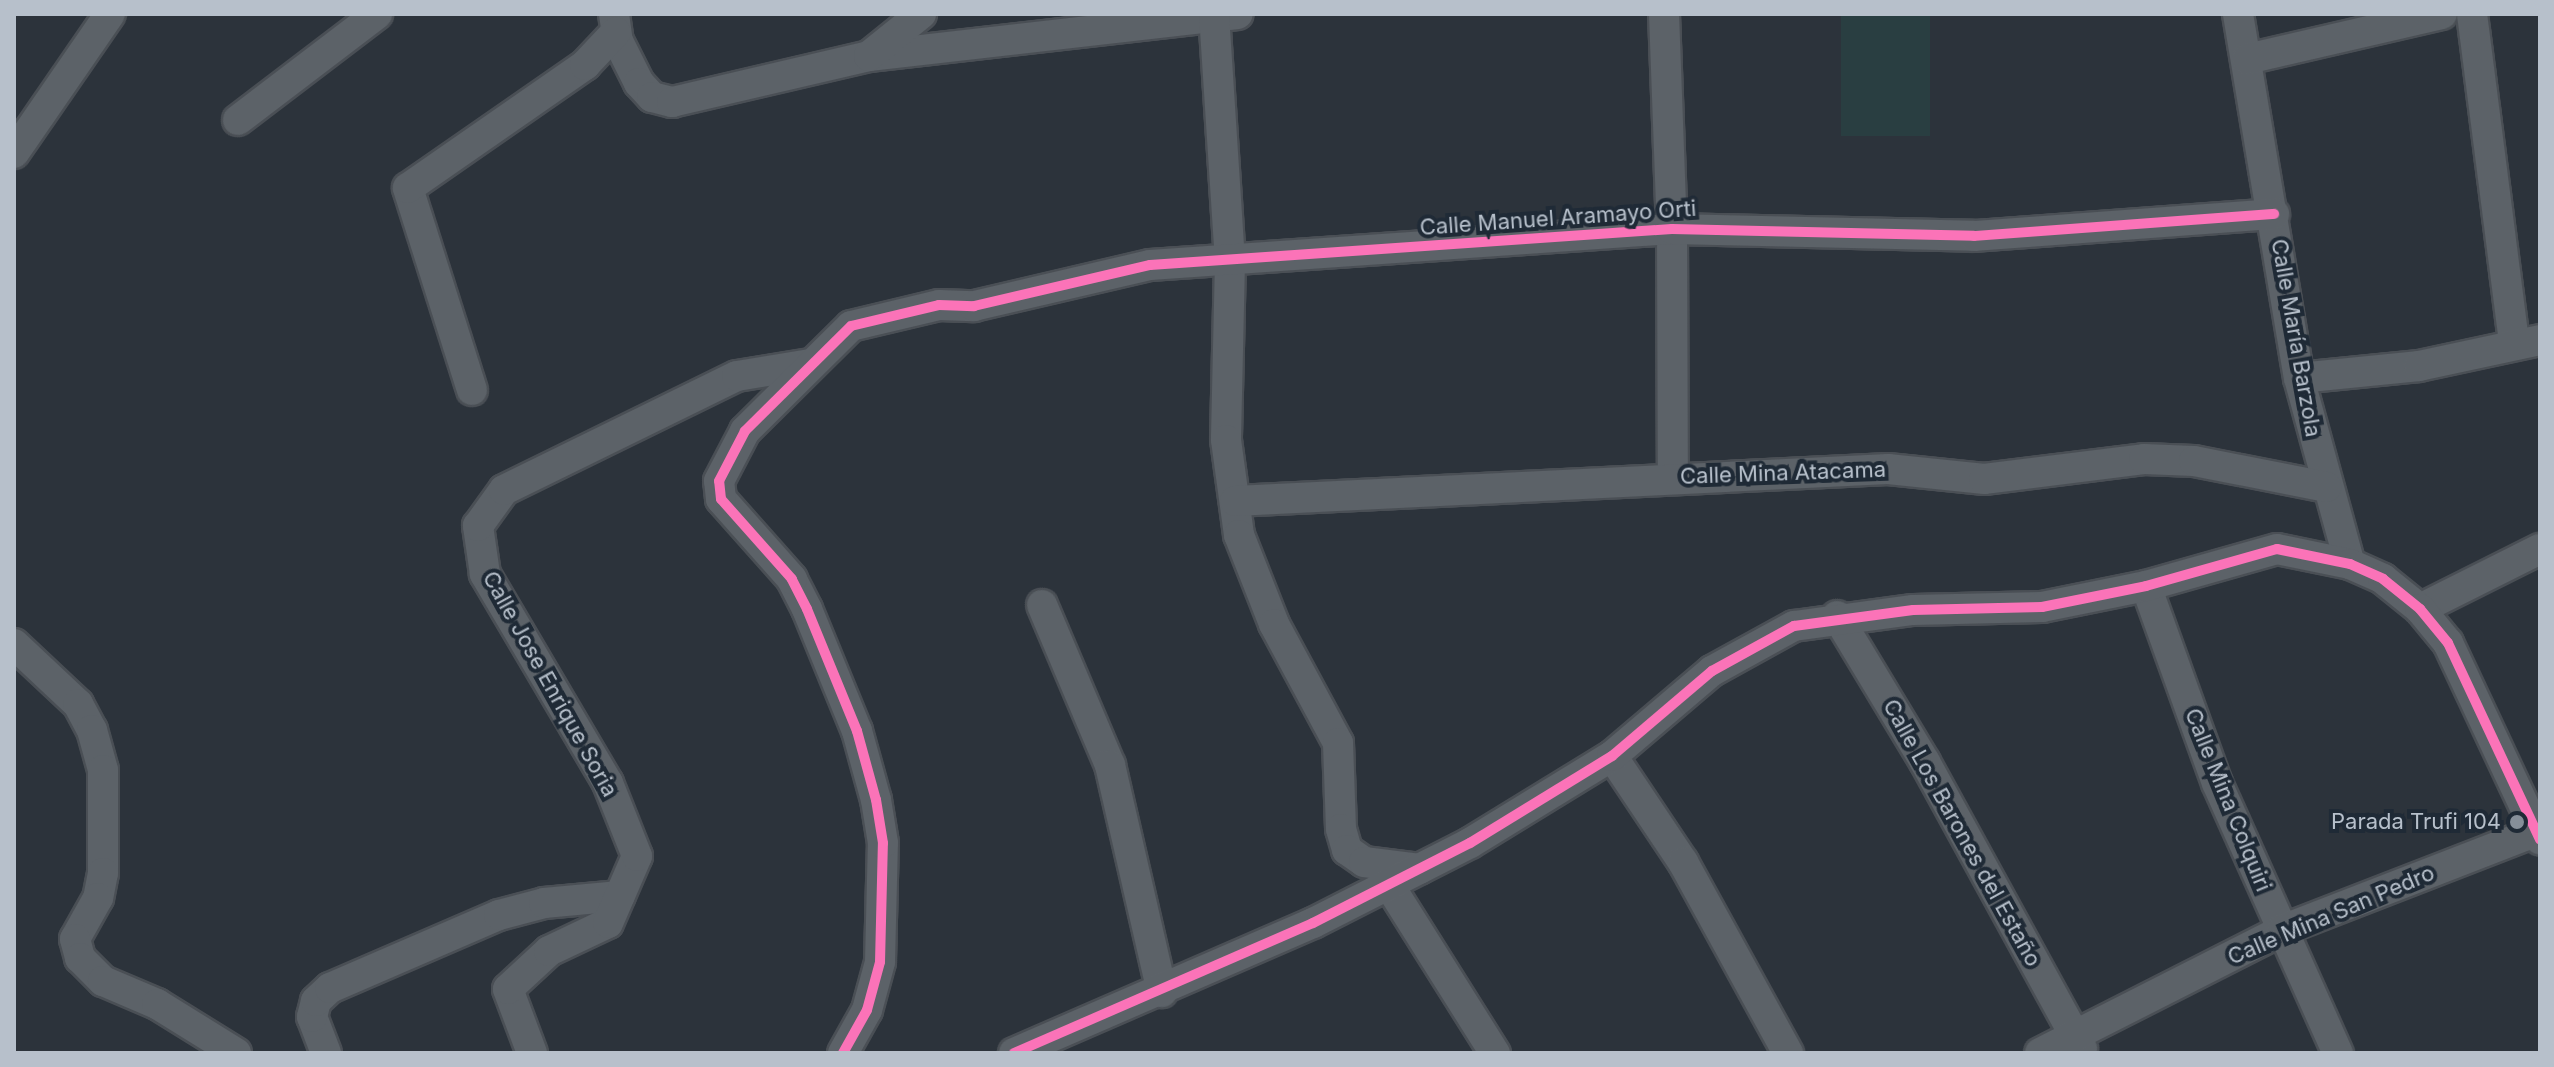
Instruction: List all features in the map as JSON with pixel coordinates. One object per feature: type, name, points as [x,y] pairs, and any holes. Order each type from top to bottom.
[{"type":"street","points":[[14,153],[110,14]]},
{"type":"street","points":[[238,120],[377,14]]},
{"type":"street","points":[[869,56],[921,14]]},
{"type":"street","points":[[1664,14],[1672,229],[1673,477]]},
{"type":"street","name":"Calle María Barzola","points":[[2238,14],[2274,214],[2299,378],[2326,487],[2350,564]]},
{"type":"street","points":[[2247,59],[2442,14]]},
{"type":"street","points":[[2299,378],[2419,366],[2527,341],[2472,14]]},
{"type":"street","points":[[615,23],[639,83],[652,97],[672,102],[869,56],[1222,15],[1230,261],[1226,440],[1239,535],[1274,624],[1338,743],[1341,829],[1347,850],[1364,862],[1420,869]]},
{"type":"street","points":[[472,390],[408,188],[585,65],[615,23]]},
{"type":"street","name":"Calle Manuel Aramayo Orti","points":[[810,364],[851,326],[939,305],[974,306],[1150,265],[1672,229],[1974,236],[2274,214]]},
{"type":"street","points":[[810,364],[745,431],[719,481],[721,499],[792,579],[807,609],[857,731],[876,800],[883,843],[880,962],[867,1010],[843,1053]]},
{"type":"street","name":"Calle Jose Enrique Soria","points":[[532,1053],[508,989],[549,951],[608,923],[637,856],[608,783],[485,574],[478,526],[504,490],[737,376],[810,364]]},
{"type":"street","name":"Calle Mina Atacama","points":[[1235,501],[1673,477],[1921,469],[1984,479],[2144,459],[2194,461],[2326,487]]},
{"type":"street","points":[[1014,1053],[1162,992],[1420,869],[1539,803],[1612,756],[1737,656],[1794,626],[1837,616],[2042,607],[2146,586],[2277,549],[2350,564],[2383,579],[2420,609],[2448,643],[2539,833]]},
{"type":"street","points":[[2420,609],[2540,549]]},
{"type":"street","name":"Calle Mina Colquiri","points":[[2146,586],[2217,783],[2338,1053]]},
{"type":"street","points":[[1042,605],[1110,765],[1162,992]]},
{"type":"street","name":"Calle Los Barones del Estaño","points":[[1837,616],[1925,762],[2079,1044]]},
{"type":"street","points":[[14,644],[78,704],[92,730],[103,770],[103,873],[98,898],[75,939],[80,958],[103,981],[157,1004],[236,1053]]},
{"type":"street","points":[[1612,756],[1683,862],[1788,1053]]},
{"type":"street","name":"Calle Mina San Pedro","points":[[2040,1053],[2079,1044],[2282,930],[2539,833]]},
{"type":"street","points":[[1389,885],[1495,1053]]},
{"type":"street","points":[[326,1053],[312,1017],[316,1001],[330,988],[499,915],[544,903],[620,896]]},
{"type":"green space","points":[[1841,14],[1930,14],[1930,136],[1841,136]]},
{"type":"cycle path","points":[[843,1053],[867,1010],[880,962],[883,843],[876,800],[857,731],[807,609],[792,579],[721,499],[719,481],[745,431],[851,326],[939,305],[974,306],[1150,265],[1672,229],[1974,236],[2274,214]]},
{"type":"cycle path","points":[[1014,1053],[1313,923],[1470,843],[1612,756],[1712,671],[1794,626],[1913,610],[2042,607],[2146,586],[2277,549],[2350,564],[2383,579],[2420,609],[2448,643],[2540,839]]},
{"type":"place","name":"Parada Trufi 104","points":[[2517,822]]}]
